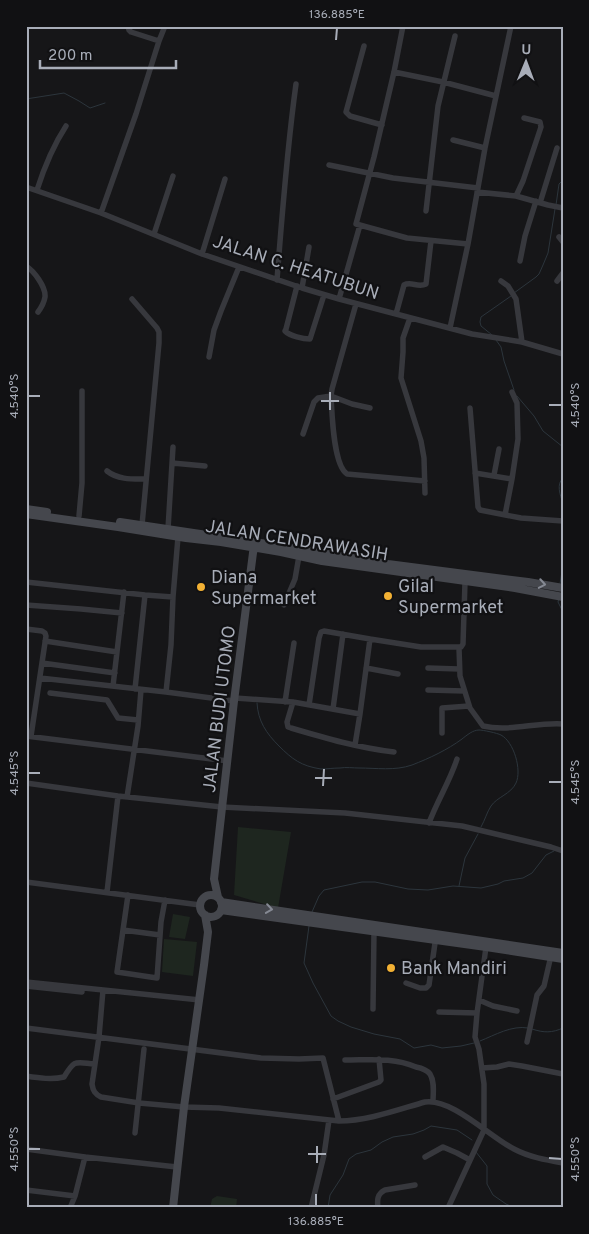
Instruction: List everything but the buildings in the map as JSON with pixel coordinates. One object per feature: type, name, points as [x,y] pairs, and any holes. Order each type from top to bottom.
[{"type":"street","points":[[128,26],[131,32],[159,41]]},
{"type":"street","points":[[102,213],[165,26]]},
{"type":"street","points":[[403,26],[382,124],[356,224],[407,238],[468,244]]},
{"type":"street","points":[[450,328],[511,26]]},
{"type":"street","points":[[426,211],[436,118],[455,36]]},
{"type":"street","points":[[364,46],[346,112],[350,116],[382,124]]},
{"type":"street","points":[[394,72],[496,96]]},
{"type":"street","points":[[276,280],[296,84]]},
{"type":"street","points":[[516,196],[541,127],[540,122],[524,118]]},
{"type":"street","points":[[37,190],[53,148],[66,126]]},
{"type":"street","points":[[453,140],[485,148]]},
{"type":"street","points":[[520,262],[525,236],[557,148]]},
{"type":"street","points":[[329,165],[370,174],[516,196],[563,208]]},
{"type":"street","points":[[154,234],[174,176]]},
{"type":"street","points":[[202,254],[226,179]]},
{"type":"street","name":"JALAN C. HEATUBUN","points":[[26,187],[102,213],[202,254],[276,280],[410,318],[484,336],[522,342],[563,354]]},
{"type":"street","points":[[339,299],[360,224]]},
{"type":"street","points":[[396,314],[404,284],[420,286],[426,284],[431,241]]},
{"type":"street","points":[[309,247],[300,287],[286,333],[310,339],[324,294]]},
{"type":"street","points":[[26,266],[34,272],[45,293],[38,312]]},
{"type":"street","points":[[209,357],[216,324],[239,267]]},
{"type":"street","points":[[557,281],[563,273]]},
{"type":"street","points":[[501,281],[516,299],[522,342]]},
{"type":"street","points":[[132,299],[157,328],[159,343],[142,525]]},
{"type":"street","points":[[356,304],[332,389],[335,444],[342,471],[347,474],[425,481]]},
{"type":"street","points":[[410,318],[402,338],[403,352],[400,378],[421,441],[425,493]]},
{"type":"street","points":[[79,516],[82,483],[82,391]]},
{"type":"street","points":[[506,515],[518,444],[517,404],[512,392]]},
{"type":"street","points":[[302,434],[316,400],[332,396],[352,404],[370,408]]},
{"type":"street","points":[[470,408],[480,510],[521,518],[563,522]]},
{"type":"street","points":[[168,529],[174,447]]},
{"type":"street","points":[[494,476],[499,449]]},
{"type":"street","points":[[172,463],[205,466]]},
{"type":"street","points":[[107,471],[113,476],[146,480]]},
{"type":"street","points":[[475,474],[512,479]]},
{"type":"street","name":"JALAN CENDRAWASIH","points":[[26,509],[168,529],[465,582],[563,588]]},
{"type":"street","name":"JALAN CENDRAWASIH","points":[[26,514],[254,545],[322,561],[387,567],[515,584],[563,596]]},
{"type":"street","points":[[166,692],[178,536]]},
{"type":"street","name":"JALAN BUDI UTOMO","points":[[207,896],[214,879],[254,545]]},
{"type":"street","points":[[284,606],[295,578],[299,556]]},
{"type":"street","points":[[26,582],[173,597]]},
{"type":"street","points":[[465,582],[463,644],[459,648],[459,670],[469,706],[480,722],[485,727],[515,728],[553,723],[563,724]]},
{"type":"street","points":[[113,686],[124,592]]},
{"type":"street","points":[[127,797],[138,720],[138,689],[145,595]]},
{"type":"street","points":[[26,605],[122,614]]},
{"type":"street","points":[[26,630],[42,631],[45,633],[40,678],[28,736],[228,761]]},
{"type":"street","points":[[309,705],[320,634],[324,630],[421,647],[459,648]]},
{"type":"street","points":[[333,709],[343,634]]},
{"type":"street","points":[[355,745],[370,639]]},
{"type":"street","points":[[45,642],[117,652]]},
{"type":"street","points":[[285,702],[294,643]]},
{"type":"street","points":[[42,663],[114,673]]},
{"type":"street","points":[[366,668],[398,674]]},
{"type":"street","points":[[428,668],[459,670]]},
{"type":"street","points":[[40,678],[235,700],[293,702],[360,714]]},
{"type":"street","points":[[428,690],[464,691]]},
{"type":"street","points":[[50,693],[107,700],[118,718],[138,720]]},
{"type":"street","points":[[293,702],[287,722],[288,726],[326,738],[394,752]]},
{"type":"street","points":[[442,733],[442,708],[469,706]]},
{"type":"street","points":[[429,823],[457,758]]},
{"type":"street","points":[[26,782],[118,796],[222,807],[345,813],[462,826],[563,851]]},
{"type":"street","points":[[106,892],[118,796]]},
{"type":"street","name":"JALAN BUDI UTOMO","points":[[214,879],[220,903]]},
{"type":"street","points":[[26,882],[200,905]]},
{"type":"street","points":[[128,895],[117,972],[157,978],[165,900]]},
{"type":"street","points":[[208,932],[205,915],[200,905],[201,900],[212,895],[220,903],[374,931],[563,953]]},
{"type":"street","points":[[205,915],[211,917],[220,912],[220,903]]},
{"type":"street","points":[[220,903],[563,959]]},
{"type":"street","points":[[173,1208],[184,1107],[208,932],[214,916]]},
{"type":"street","points":[[123,930],[160,935]]},
{"type":"street","points":[[373,1009],[374,931]]},
{"type":"street","points":[[406,983],[420,988],[429,985],[436,937]]},
{"type":"street","points":[[448,1208],[484,1130],[484,1084],[476,1040],[477,1013],[486,947]]},
{"type":"street","points":[[527,1042],[537,995],[544,986],[550,957]]},
{"type":"street","points":[[26,982],[200,1000]]},
{"type":"street","points":[[26,986],[82,992]]},
{"type":"street","points":[[103,990],[92,1084],[92,1089],[96,1095],[139,1103],[219,1108],[338,1121],[368,1118],[425,1102],[433,1102],[452,1109],[475,1122],[514,1150],[540,1159],[563,1163]]},
{"type":"street","points":[[479,1000],[493,1006],[517,1011]]},
{"type":"street","points":[[439,1012],[477,1013]]},
{"type":"street","points":[[26,1028],[261,1058],[323,1058],[338,1121]]},
{"type":"street","points":[[135,1134],[144,1049]]},
{"type":"street","points":[[333,1099],[379,1082],[381,1080],[379,1059]]},
{"type":"street","points":[[345,1060],[379,1059],[401,1061],[427,1071],[433,1083],[433,1102]]},
{"type":"street","points":[[26,1076],[41,1079],[57,1079],[64,1076],[74,1063],[94,1064]]},
{"type":"street","points":[[482,1068],[509,1064],[563,1074]]},
{"type":"street","points":[[311,1208],[324,1155],[329,1120]]},
{"type":"street","points":[[426,1157],[439,1148],[443,1148],[458,1153],[470,1160]]},
{"type":"street","points":[[26,1149],[177,1167]]},
{"type":"street","points":[[70,1208],[77,1190],[85,1157]]},
{"type":"street","points":[[378,1208],[378,1198],[381,1192],[415,1185]]},
{"type":"street","points":[[26,1190],[74,1196]]},
{"type":"shaded area","points":[[238,827],[291,832],[278,908],[234,895]]},
{"type":"shaded area","points":[[173,914],[190,917],[185,939],[169,937]]},
{"type":"shaded area","points":[[164,939],[197,942],[193,976],[162,972]]},
{"type":"shaded area","points":[[217,1196],[237,1199],[236,1208],[210,1208],[212,1199]]},
{"type":"waterway","points":[[26,99],[64,93],[90,108],[105,103]]},
{"type":"waterway","points":[[556,205],[559,184],[563,180]]},
{"type":"waterway","points":[[514,293],[539,274],[548,253],[555,209]]},
{"type":"waterway","points":[[492,335],[481,326],[481,317],[511,296]]},
{"type":"waterway","points":[[496,340],[501,347],[514,390]]},
{"type":"waterway","points":[[517,396],[534,416],[543,431],[563,447]]},
{"type":"waterway","points":[[563,478],[559,486],[563,503]]},
{"type":"waterway","points":[[560,584],[563,565]]},
{"type":"waterway","points":[[559,598],[558,602],[563,612]]},
{"type":"waterway","points":[[257,703],[259,715],[264,726],[279,746],[297,761],[321,769],[392,769],[406,767],[438,754],[475,731],[484,730],[501,735],[510,744],[516,757],[518,777],[514,787],[491,806],[481,827]]},
{"type":"waterway","points":[[459,886],[465,858],[478,834]]},
{"type":"waterway","points":[[312,912],[319,896],[324,890],[362,882],[375,882],[408,889],[428,890],[453,886],[481,888],[523,878],[532,873],[546,855],[554,851]]},
{"type":"waterway","points":[[309,926],[304,963],[331,1016],[338,1021],[374,1034],[400,1039],[414,1048],[431,1045],[442,1048],[474,1043]]},
{"type":"waterway","points":[[480,1041],[510,1029],[528,1028]]},
{"type":"waterway","points":[[532,1029],[548,1032],[563,1028]]},
{"type":"waterway","points":[[328,1208],[330,1195],[343,1175],[349,1159],[356,1154],[371,1150],[393,1137],[413,1134],[431,1126],[457,1130],[472,1140]]},
{"type":"waterway","points":[[476,1152],[487,1166],[487,1184],[493,1195],[515,1208]]},
{"type":"place","name":"Diana Supermarket","points":[[201,587]]},
{"type":"place","name":"Gilal Supermarket","points":[[388,596]]},
{"type":"place","name":"Bank Mandiri","points":[[391,968]]}]
